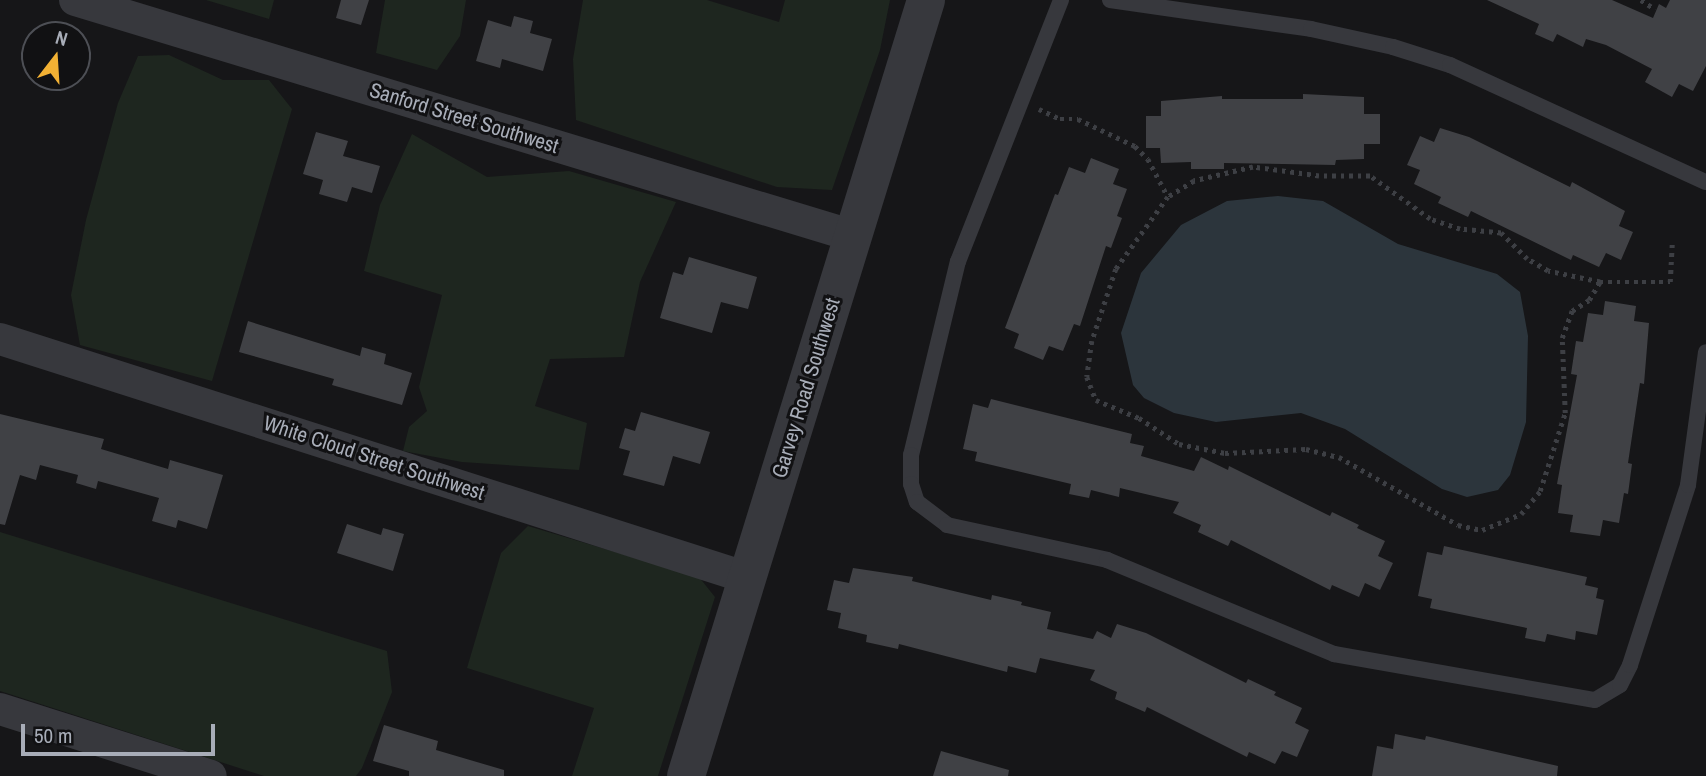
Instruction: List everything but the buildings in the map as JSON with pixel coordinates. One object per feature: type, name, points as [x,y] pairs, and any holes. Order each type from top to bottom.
[{"type":"street","name":"Sanford Street Southwest","points":[[75,0],[853,236]]},
{"type":"street","name":"Garvey Road Southwest","points":[[685,776],[926,0]]},
{"type":"street","name":"White Cloud Street Southwest","points":[[0,339],[748,578]]},
{"type":"street","points":[[0,709],[211,776]]},
{"type":"lane","points":[[1061,0],[958,261],[911,455],[911,484],[917,502],[947,524],[1107,560],[1334,654],[1455,679],[1595,700],[1620,685],[1630,665],[1688,485],[1706,352]]},
{"type":"lane","points":[[1110,0],[1311,29],[1450,65],[1706,182]]},
{"type":"path","points":[[1641,0],[1655,9]]},
{"type":"path","points":[[1023,101],[1060,119],[1078,119],[1135,146],[1148,159],[1168,197]]},
{"type":"path","points":[[1600,282],[1588,300],[1573,311],[1562,338],[1565,413],[1539,491],[1521,514],[1482,530],[1458,525],[1339,457],[1306,449],[1225,453],[1179,444],[1139,418],[1096,400],[1087,377],[1092,341],[1116,269],[1168,197],[1194,181],[1253,167],[1319,176],[1370,176],[1430,219],[1460,229],[1501,233],[1527,259],[1548,271],[1600,282],[1670,282],[1672,243]]},
{"type":"shaded area","points":[[206,0],[274,0],[269,19]]},
{"type":"shaded area","points":[[385,0],[466,0],[460,36],[437,70],[376,53]]},
{"type":"shaded area","points":[[583,0],[707,0],[779,22],[785,0],[890,0],[880,50],[832,190],[777,187],[576,120],[573,59]]},
{"type":"shaded area","points":[[169,55],[223,80],[269,80],[292,109],[212,381],[80,345],[71,295],[86,220],[118,103],[138,56]]},
{"type":"shaded area","points":[[412,134],[487,177],[569,171],[676,202],[640,282],[624,357],[550,359],[535,406],[587,423],[579,470],[462,462],[403,451],[409,427],[427,411],[419,387],[442,295],[364,271],[380,205]]},
{"type":"shaded area","points":[[1278,196],[1323,201],[1398,244],[1497,274],[1520,292],[1528,336],[1526,422],[1510,475],[1498,490],[1467,497],[1442,489],[1345,429],[1301,413],[1216,422],[1174,413],[1144,398],[1133,385],[1121,333],[1141,273],[1181,225],[1227,201]]},
{"type":"shaded area","points":[[528,526],[699,577],[715,597],[658,776],[572,776],[594,708],[467,668],[501,553]]},
{"type":"shaded area","points":[[0,532],[387,651],[392,692],[362,768],[356,776],[264,776],[0,691]]}]
